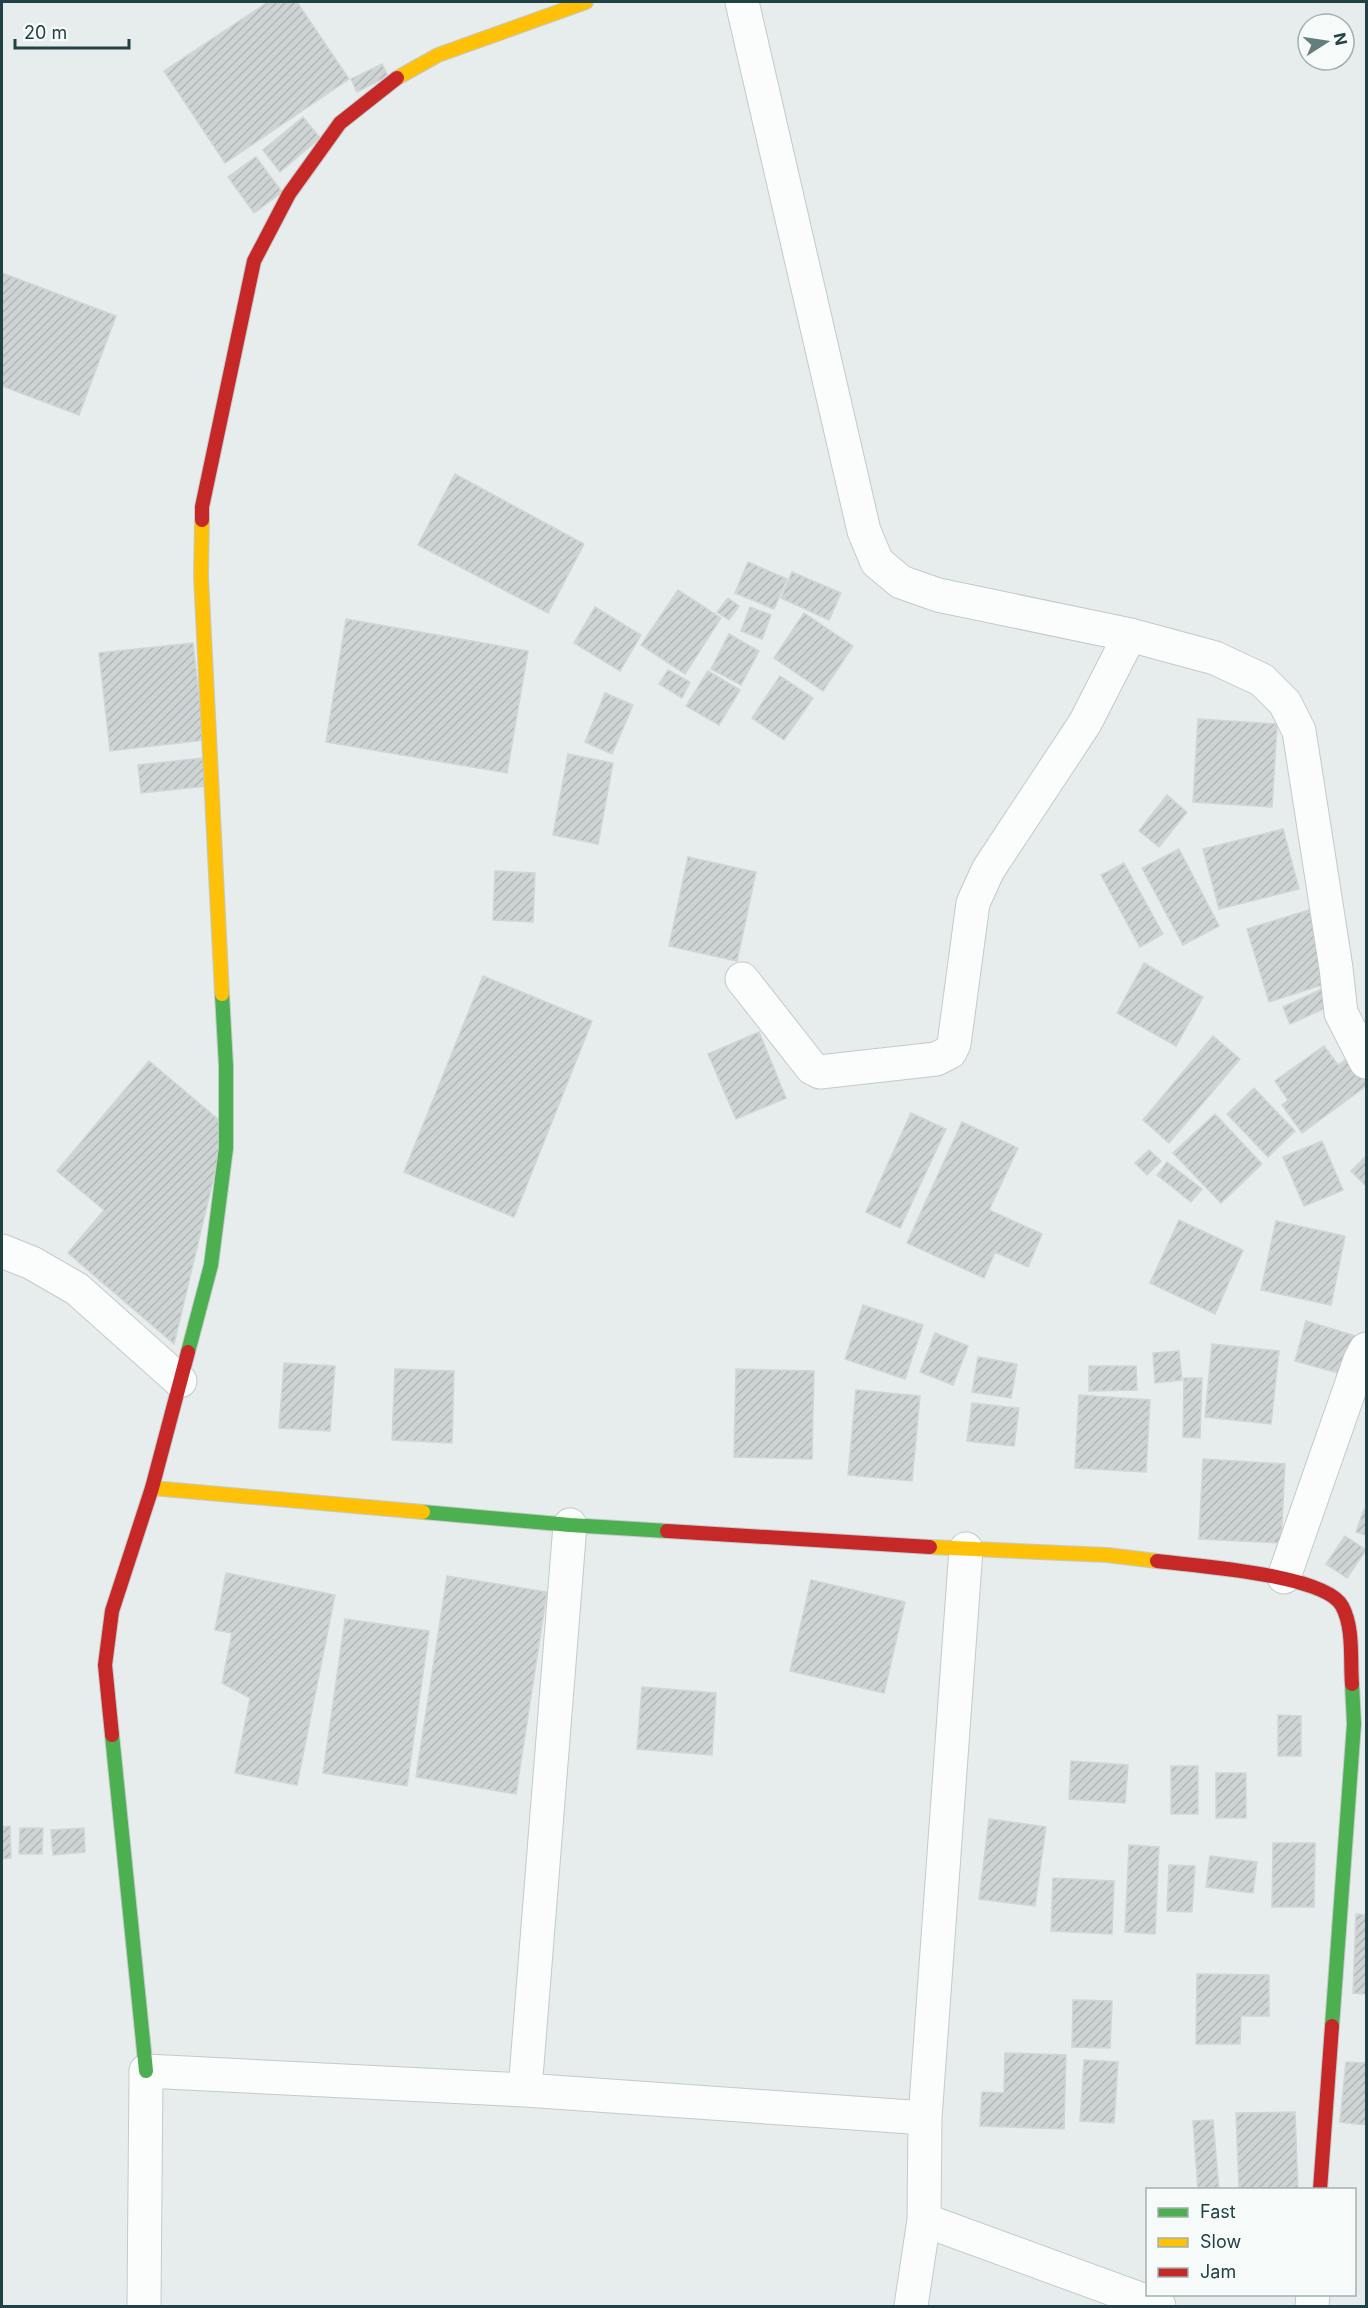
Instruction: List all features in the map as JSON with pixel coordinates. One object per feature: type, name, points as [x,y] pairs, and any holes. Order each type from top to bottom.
[{"type":"street","points":[[144,2307],[146,2071],[105,1665],[112,1611],[152,1488],[211,1265],[226,1148],[226,1066],[201,576],[202,507],[254,261],[289,194],[340,123],[390,82],[438,55],[586,2]]},
{"type":"street","points":[[742,2],[864,531],[877,562],[901,582],[938,595],[1130,635],[1215,658],[1262,681],[1285,703],[1299,731],[1341,1013],[1366,1062]]},
{"type":"street","points":[[742,979],[812,1068],[820,1072],[936,1059],[950,1052],[954,1044],[974,903],[988,870],[1085,723],[1130,635]]},
{"type":"street","points":[[2,1251],[32,1263],[76,1289],[180,1381]]},
{"type":"street","points":[[1284,1577],[1360,1360],[1366,1349]]},
{"type":"street","points":[[152,1488],[570,1525],[966,1549],[1107,1555],[1284,1577],[1331,1594],[1341,1603],[1348,1618],[1360,1725],[1320,2188]]},
{"type":"street","points":[[525,2090],[570,1525]]},
{"type":"street","points":[[911,2307],[924,2220],[925,2118],[966,1549]]},
{"type":"street","points":[[146,2071],[525,2090],[925,2118]]},
{"type":"street","points":[[924,2220],[1159,2307]]},
{"type":"building","points":[[268,2],[297,2],[349,79],[225,163],[164,71]]},
{"type":"building","points":[[382,64],[388,76],[357,92],[351,79]]},
{"type":"building","points":[[303,117],[320,138],[280,172],[263,150]]},
{"type":"building","points":[[256,157],[282,192],[254,213],[228,177]]},
{"type":"building","points":[[2,273],[116,316],[79,415],[2,386]]},
{"type":"building","points":[[455,474],[584,544],[548,613],[418,545]]},
{"type":"building","points":[[748,562],[787,579],[774,609],[735,593]]},
{"type":"building","points":[[792,572],[841,593],[829,620],[781,598]]},
{"type":"building","points":[[678,590],[721,618],[685,674],[641,645]]},
{"type":"building","points":[[728,598],[739,606],[729,620],[717,612]]},
{"type":"building","points":[[595,607],[641,635],[620,671],[574,643]]},
{"type":"building","points":[[750,607],[771,615],[762,639],[741,631]]},
{"type":"building","points":[[804,613],[853,646],[823,691],[774,658]]},
{"type":"building","points":[[346,619],[528,651],[507,773],[326,742]]},
{"type":"building","points":[[729,634],[759,651],[741,685],[711,669]]},
{"type":"building","points":[[193,643],[204,740],[110,751],[99,653]]},
{"type":"building","points":[[668,670],[690,682],[682,698],[659,684]]},
{"type":"building","points":[[708,671],[740,690],[719,725],[686,706]]},
{"type":"building","points":[[780,676],[813,698],[784,740],[752,718]]},
{"type":"building","points":[[605,693],[633,705],[612,754],[585,742]]},
{"type":"building","points":[[1198,719],[1277,724],[1272,807],[1193,802]]},
{"type":"building","points":[[568,754],[613,763],[598,844],[553,835]]},
{"type":"building","points":[[203,758],[206,786],[141,793],[138,765]]},
{"type":"building","points":[[1167,795],[1187,812],[1159,847],[1139,831]]},
{"type":"building","points":[[1283,829],[1299,889],[1219,909],[1203,849]]},
{"type":"building","points":[[1179,849],[1219,926],[1183,945],[1142,868]]},
{"type":"building","points":[[688,857],[756,872],[737,961],[669,946]]},
{"type":"building","points":[[1124,863],[1163,934],[1140,947],[1101,875]]},
{"type":"building","points":[[495,871],[535,873],[533,922],[493,920]]},
{"type":"building","points":[[1309,910],[1331,982],[1269,1002],[1247,929]]},
{"type":"building","points":[[1144,963],[1203,997],[1176,1046],[1117,1013]]},
{"type":"building","points":[[483,976],[592,1021],[514,1217],[404,1172]]},
{"type":"building","points":[[1324,988],[1332,1005],[1290,1024],[1283,1007]]},
{"type":"building","points":[[759,1032],[786,1098],[736,1119],[708,1054]]},
{"type":"building","points":[[1213,1036],[1240,1059],[1169,1143],[1143,1120]]},
{"type":"building","points":[[1324,1046],[1338,1065],[1352,1055],[1366,1075],[1366,1086],[1302,1133],[1282,1105],[1288,1100],[1275,1081]]},
{"type":"building","points":[[149,1061],[226,1126],[174,1344],[68,1253],[104,1210],[57,1171]]},
{"type":"building","points":[[1254,1088],[1295,1131],[1268,1157],[1227,1114]]},
{"type":"building","points":[[911,1113],[946,1129],[900,1228],[866,1212]]},
{"type":"building","points":[[1215,1114],[1262,1164],[1221,1203],[1173,1153]]},
{"type":"building","points":[[962,1122],[1018,1148],[989,1210],[1042,1234],[1028,1267],[995,1252],[984,1278],[907,1243]]},
{"type":"building","points":[[1322,1141],[1343,1190],[1304,1206],[1283,1157]]},
{"type":"building","points":[[1149,1150],[1161,1161],[1147,1175],[1135,1163]]},
{"type":"building","points":[[1366,1156],[1366,1186],[1351,1171]]},
{"type":"building","points":[[1167,1162],[1202,1189],[1191,1202],[1157,1175]]},
{"type":"building","points":[[1179,1220],[1243,1250],[1215,1314],[1150,1283]]},
{"type":"building","points":[[1276,1221],[1345,1236],[1331,1305],[1261,1290]]},
{"type":"building","points":[[863,1305],[923,1325],[905,1379],[845,1359]]},
{"type":"building","points":[[1306,1321],[1356,1336],[1346,1375],[1295,1361]]},
{"type":"building","points":[[935,1333],[968,1346],[953,1385],[920,1372]]},
{"type":"building","points":[[1212,1344],[1279,1351],[1271,1424],[1205,1417]]},
{"type":"building","points":[[1179,1351],[1182,1380],[1155,1383],[1153,1353]]},
{"type":"building","points":[[978,1357],[1017,1364],[1011,1398],[972,1392]]},
{"type":"building","points":[[284,1363],[335,1366],[330,1431],[279,1428]]},
{"type":"building","points":[[1089,1366],[1136,1366],[1137,1390],[1089,1391]]},
{"type":"building","points":[[395,1369],[454,1371],[452,1443],[392,1440]]},
{"type":"building","points":[[736,1369],[814,1371],[812,1459],[734,1457]]},
{"type":"building","points":[[1184,1378],[1202,1378],[1200,1438],[1183,1437]]},
{"type":"building","points":[[856,1390],[920,1396],[912,1481],[848,1475]]},
{"type":"building","points":[[1079,1395],[1150,1400],[1146,1472],[1075,1468]]},
{"type":"building","points":[[972,1403],[1019,1408],[1014,1446],[967,1441]]},
{"type":"building","points":[[1203,1459],[1285,1464],[1281,1543],[1199,1539]]},
{"type":"building","points":[[1364,1509],[1366,1510],[1366,1535],[1356,1532]]},
{"type":"building","points":[[1345,1536],[1366,1550],[1347,1578],[1326,1564]]},
{"type":"building","points":[[226,1573],[335,1595],[297,1785],[235,1773],[250,1698],[222,1683],[232,1633],[215,1630]]},
{"type":"building","points":[[447,1576],[547,1592],[516,1794],[416,1777]]},
{"type":"building","points":[[811,1580],[905,1602],[884,1693],[790,1671]]},
{"type":"building","points":[[345,1619],[429,1631],[407,1786],[323,1773]]},
{"type":"building","points":[[642,1687],[716,1693],[712,1755],[637,1749]]},
{"type":"building","points":[[1278,1715],[1301,1716],[1301,1756],[1278,1756]]},
{"type":"building","points":[[1071,1761],[1128,1765],[1125,1803],[1069,1799]]},
{"type":"building","points":[[1171,1766],[1198,1766],[1198,1814],[1171,1814]]},
{"type":"building","points":[[1216,1773],[1246,1773],[1246,1818],[1216,1818]]},
{"type":"building","points":[[989,1819],[1046,1827],[1035,1906],[979,1899]]},
{"type":"building","points":[[10,1826],[11,1858],[2,1859],[2,1827]]},
{"type":"building","points":[[20,1828],[43,1828],[42,1854],[19,1854]]},
{"type":"building","points":[[84,1828],[85,1852],[53,1855],[51,1830]]},
{"type":"building","points":[[1273,1843],[1315,1843],[1314,1907],[1272,1907]]},
{"type":"building","points":[[1129,1845],[1159,1847],[1155,1934],[1125,1932]]},
{"type":"building","points":[[1210,1856],[1257,1862],[1253,1893],[1206,1887]]},
{"type":"building","points":[[1169,1865],[1195,1866],[1192,1912],[1167,1911]]},
{"type":"building","points":[[1053,1878],[1114,1881],[1112,1934],[1051,1931]]},
{"type":"building","points":[[1356,1914],[1366,1915],[1366,1994],[1353,1993]]},
{"type":"building","points":[[1197,1974],[1269,1975],[1269,2016],[1241,2016],[1240,2044],[1196,2044]]},
{"type":"building","points":[[1073,2000],[1112,2001],[1110,2048],[1072,2047]]},
{"type":"building","points":[[1005,2053],[1066,2055],[1064,2129],[980,2126],[982,2092],[1004,2093]]},
{"type":"building","points":[[1084,2060],[1118,2062],[1114,2123],[1080,2121]]},
{"type":"building","points":[[1346,2062],[1366,2063],[1366,2125],[1340,2122]]},
{"type":"building","points":[[1295,2112],[1298,2188],[1239,2188],[1236,2113]]},
{"type":"building","points":[[1213,2120],[1219,2188],[1198,2188],[1193,2121]]},
{"type":"traffic: fast","points":[[188,1352],[211,1265],[226,1148],[226,1066],[222,994]]},
{"type":"traffic: fast","points":[[423,1512],[667,1531]]},
{"type":"traffic: fast","points":[[1332,2026],[1354,1724],[1352,1684]]},
{"type":"traffic: fast","points":[[112,1735],[146,2071]]},
{"type":"traffic: slow","points":[[397,78],[438,55],[586,2]]},
{"type":"traffic: slow","points":[[202,520],[201,576],[222,994]]},
{"type":"traffic: slow","points":[[152,1488],[423,1512]]},
{"type":"traffic: slow","points":[[930,1547],[1107,1555],[1157,1561]]},
{"type":"traffic: jam","points":[[202,520],[202,507],[254,261],[289,194],[340,123],[397,78]]},
{"type":"traffic: jam","points":[[112,1735],[105,1665],[112,1611],[152,1488],[188,1352]]},
{"type":"traffic: jam","points":[[667,1531],[930,1547]]},
{"type":"traffic: jam","points":[[1157,1561],[1257,1573],[1311,1586],[1331,1595],[1342,1606],[1346,1615],[1351,1644],[1352,1684]]},
{"type":"traffic: jam","points":[[1320,2188],[1332,2026]]}]
